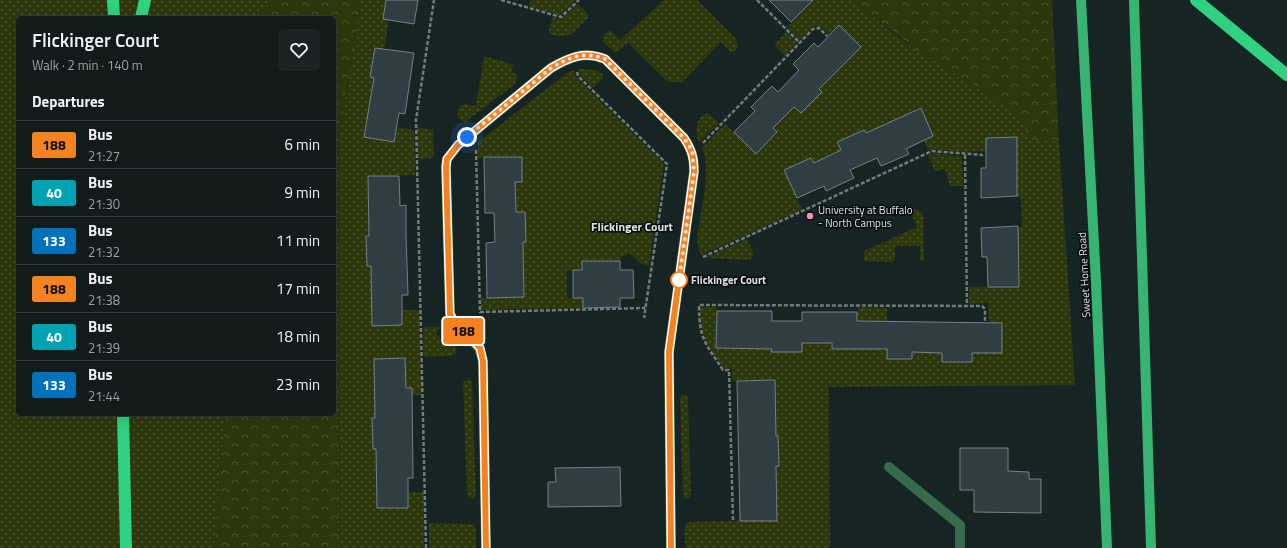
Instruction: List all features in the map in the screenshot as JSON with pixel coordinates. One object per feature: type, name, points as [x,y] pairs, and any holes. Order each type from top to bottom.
[{"type":"highway","points":[[113,0],[114,16]]},
{"type":"highway","points":[[141,16],[145,0]]},
{"type":"highway","points":[[1196,0],[1287,75]]},
{"type":"highway","points":[[122,416],[126,548]]},
{"type":"main road","name":"Sweet Home Road","points":[[1081,0],[1096,281],[1107,548]]},
{"type":"main road","points":[[1134,0],[1151,548]]},
{"type":"street","points":[[486,548],[483,361],[480,348],[454,321],[450,314],[446,167],[452,151],[476,130],[551,68],[567,59],[581,55],[594,55],[605,59],[684,138],[692,150],[694,172],[669,352],[671,548]]},
{"type":"street","points":[[889,467],[960,525],[960,548]]},
{"type":"path","points":[[426,548],[416,120],[434,0]]},
{"type":"path","points":[[501,0],[561,16],[579,0]]},
{"type":"path","points":[[757,0],[800,42]]},
{"type":"path","points":[[701,145],[815,28],[819,28],[827,36]]},
{"type":"path","points":[[576,69],[578,76],[667,164],[644,318]]},
{"type":"path","points":[[476,130],[480,312],[645,308]]},
{"type":"path","points":[[703,257],[932,151],[965,155],[983,155]]},
{"type":"path","points":[[965,155],[967,306]]},
{"type":"path","points":[[732,520],[729,370],[723,370],[703,340],[698,327],[698,305],[983,306],[985,321]]},
{"type":"green space","points":[[0,0],[273,0],[256,16],[16,16],[16,416],[225,416],[214,548],[0,548]]},
{"type":"green space","points":[[273,0],[359,0],[360,5],[339,140],[338,548],[214,548],[225,416],[336,416],[336,16],[256,16]]},
{"type":"green space","points":[[359,0],[386,0],[389,20],[384,49],[375,48],[370,77],[379,79],[374,109],[369,108],[364,137],[394,142],[397,127],[414,130],[415,175],[369,176],[375,236],[366,237],[367,266],[376,266],[376,296],[371,296],[372,326],[402,325],[402,310],[419,310],[422,395],[412,395],[412,388],[406,388],[405,358],[375,359],[375,388],[381,418],[372,419],[373,448],[382,448],[377,479],[378,508],[408,508],[408,492],[424,492],[424,548],[338,548],[339,140],[360,5]]},
{"type":"green space","points":[[531,0],[576,0],[560,15],[529,6]]},
{"type":"green space","points":[[664,0],[697,0],[735,38],[738,47],[734,52],[731,52],[721,42],[682,82],[668,82],[628,43],[615,53],[603,42],[603,36],[608,31],[611,31],[620,40]]},
{"type":"green space","points":[[813,0],[852,0],[906,43],[1059,140],[1075,385],[829,387],[830,548],[686,548],[684,531],[687,522],[777,520],[777,496],[770,496],[769,466],[779,465],[778,436],[769,436],[775,380],[732,381],[732,368],[723,368],[705,340],[701,326],[700,307],[717,307],[717,348],[741,349],[772,342],[771,351],[802,343],[832,343],[832,349],[857,349],[858,307],[887,308],[887,359],[911,359],[912,352],[942,353],[942,362],[971,362],[972,353],[1002,353],[1002,323],[989,322],[988,303],[969,304],[969,287],[1018,287],[1012,227],[1022,227],[1021,197],[1012,197],[1012,167],[1017,167],[1017,138],[986,138],[986,151],[961,152],[933,149],[929,151],[924,141],[933,136],[920,108],[894,120],[868,138],[864,130],[837,142],[841,150],[814,163],[811,158],[784,170],[802,210],[701,255],[698,246],[698,234],[706,175],[702,148],[725,124],[756,153],[777,132],[773,128],[794,107],[801,113],[821,92],[815,86],[840,68],[861,46],[839,25],[829,35],[821,27],[814,26],[800,40],[787,27]]},
{"type":"green space","points":[[852,0],[1052,0],[1059,140],[1032,140],[1019,119],[989,95],[921,53]]},
{"type":"green space","points":[[578,4],[588,14],[588,18],[572,34],[557,36],[550,34],[549,29],[553,17],[561,19]]},
{"type":"green space","points":[[786,32],[797,43],[785,56],[775,46],[775,44]]},
{"type":"green space","points":[[484,56],[514,65],[511,72],[518,75],[515,84],[465,122],[458,118],[458,109],[464,104],[476,106]]},
{"type":"green space","points":[[578,69],[596,70],[603,74],[603,78],[593,88],[580,75]]},
{"type":"green space","points":[[574,70],[576,77],[664,164],[649,266],[640,263],[629,253],[622,256],[620,261],[582,261],[582,270],[567,271],[567,298],[583,298],[583,308],[481,310],[481,298],[524,297],[524,272],[516,242],[526,241],[525,212],[516,212],[515,182],[522,181],[522,157],[478,158],[478,142],[567,73]]},
{"type":"green space","points":[[708,113],[719,123],[699,143],[697,135],[698,121]]},
{"type":"green space","points":[[417,127],[433,130],[434,155],[432,158],[418,159]]},
{"type":"green space","points":[[932,153],[962,156],[963,186],[950,186],[945,169],[935,171],[928,156]]},
{"type":"green space","points":[[917,209],[922,212],[923,217],[924,262],[920,260],[920,246],[895,246],[895,260],[892,262],[864,261],[864,251],[917,227],[911,212],[912,210]]},
{"type":"green space","points":[[747,239],[753,252],[753,257],[750,260],[705,258]]},
{"type":"green space","points":[[423,327],[441,327],[436,334],[444,342],[453,334],[457,342],[456,353],[451,356],[423,357]]},
{"type":"green space","points":[[468,379],[472,382],[476,496],[472,499],[467,496],[463,382]]},
{"type":"green space","points":[[682,395],[687,395],[688,398],[691,496],[687,499],[683,496],[680,398]]},
{"type":"green space","points":[[429,523],[473,524],[476,529],[476,548],[429,548]]},
{"type":"building","points":[[386,0],[418,0],[414,24],[383,19]]},
{"type":"building","points":[[769,0],[813,0],[791,22]]},
{"type":"building","points":[[839,25],[861,47],[819,89],[822,92],[801,113],[794,107],[773,128],[777,132],[756,154],[734,132],[755,111],[751,107],[772,86],[778,92],[799,70],[793,64],[814,43],[818,47]]},
{"type":"building","points":[[375,48],[414,53],[405,114],[399,113],[394,142],[364,137],[374,78],[370,77]]},
{"type":"building","points":[[921,108],[933,136],[906,149],[909,154],[881,166],[877,158],[850,170],[854,178],[826,191],[824,186],[797,198],[784,170],[811,158],[814,163],[841,150],[837,142],[864,130],[866,133]]},
{"type":"building","points":[[1017,137],[1017,196],[981,198],[981,168],[986,168],[986,138]]},
{"type":"building","points":[[484,157],[522,157],[522,182],[515,182],[516,212],[525,212],[526,242],[523,242],[524,297],[487,298],[486,243],[495,242],[494,213],[485,213]]},
{"type":"building","points":[[368,176],[399,176],[400,206],[406,205],[408,295],[402,295],[402,325],[372,326],[371,266],[367,266],[366,236],[369,236]]},
{"type":"building","points":[[1018,226],[1019,287],[988,287],[987,257],[982,257],[981,228]]},
{"type":"building","points":[[582,261],[620,261],[620,270],[633,270],[634,298],[620,298],[620,307],[583,308],[583,298],[573,298],[573,270],[582,270]]},
{"type":"building","points":[[717,311],[772,311],[772,321],[802,321],[802,312],[857,312],[857,321],[1002,323],[1002,353],[972,353],[972,362],[942,362],[942,353],[912,352],[912,359],[887,359],[887,349],[832,349],[832,343],[802,343],[802,352],[771,352],[772,349],[716,348]]},
{"type":"building","points":[[405,358],[406,388],[412,388],[413,478],[408,478],[408,508],[377,508],[376,449],[373,449],[372,418],[375,418],[374,359]]},
{"type":"building","points":[[775,380],[776,436],[778,436],[779,466],[776,466],[777,521],[740,521],[737,381]]},
{"type":"building","points":[[960,448],[1008,448],[1008,471],[1029,472],[1029,479],[1041,479],[1041,513],[974,512],[974,490],[960,490]]},
{"type":"building","points":[[620,467],[621,506],[548,507],[548,482],[556,482],[555,468]]},
{"type":"bus line","name":"188","points":[[486,548],[485,387],[483,361],[480,348],[454,321],[450,314],[447,159],[458,145],[551,68],[567,59],[581,55],[594,55],[605,59],[684,138],[692,150],[694,160],[694,172],[669,352],[671,548]]},
{"type":"place","name":"University at Buffalo - North Campus","points":[[810,216]]},
{"type":"place","name":"Flickinger Court","points":[[679,280]]},
{"type":"district","name":"Flickinger Court","points":[[632,227]]},
{"type":"route","points":[[467,137],[551,68],[567,59],[581,55],[594,55],[605,59],[684,138],[692,150],[694,172],[679,280]]}]
